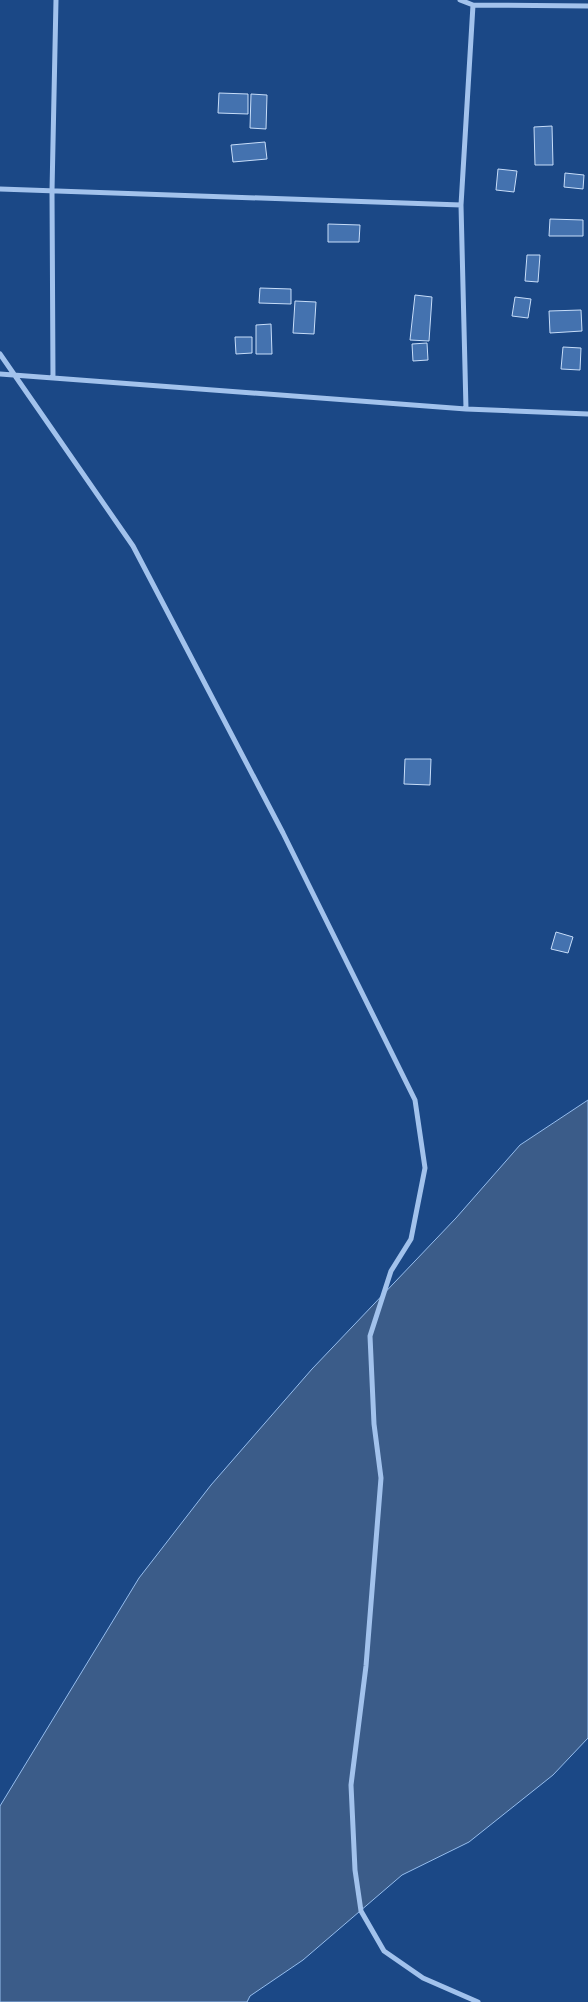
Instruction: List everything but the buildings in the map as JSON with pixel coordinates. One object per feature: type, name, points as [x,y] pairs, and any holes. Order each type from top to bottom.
[{"type":"street","points":[[53,378],[52,191],[56,0]]},
{"type":"street","points":[[460,0],[472,6],[588,6]]},
{"type":"street","points":[[466,409],[461,205],[472,6]]},
{"type":"street","points":[[0,189],[461,205]]},
{"type":"street","points":[[0,354],[133,546],[283,833],[415,1100],[425,1168],[411,1239],[391,1271],[370,1336],[374,1424],[380,1478],[366,1666],[351,1785],[355,1870],[361,1912],[384,1951],[423,1978],[478,2002]]},
{"type":"street","points":[[0,374],[466,409],[588,414]]},
{"type":"water","points":[[588,1100],[588,1738],[553,1775],[469,1842],[402,1875],[303,1960],[250,1996],[247,2002],[0,2002],[0,1806],[139,1578],[211,1485],[312,1369],[456,1218],[520,1145]]}]
